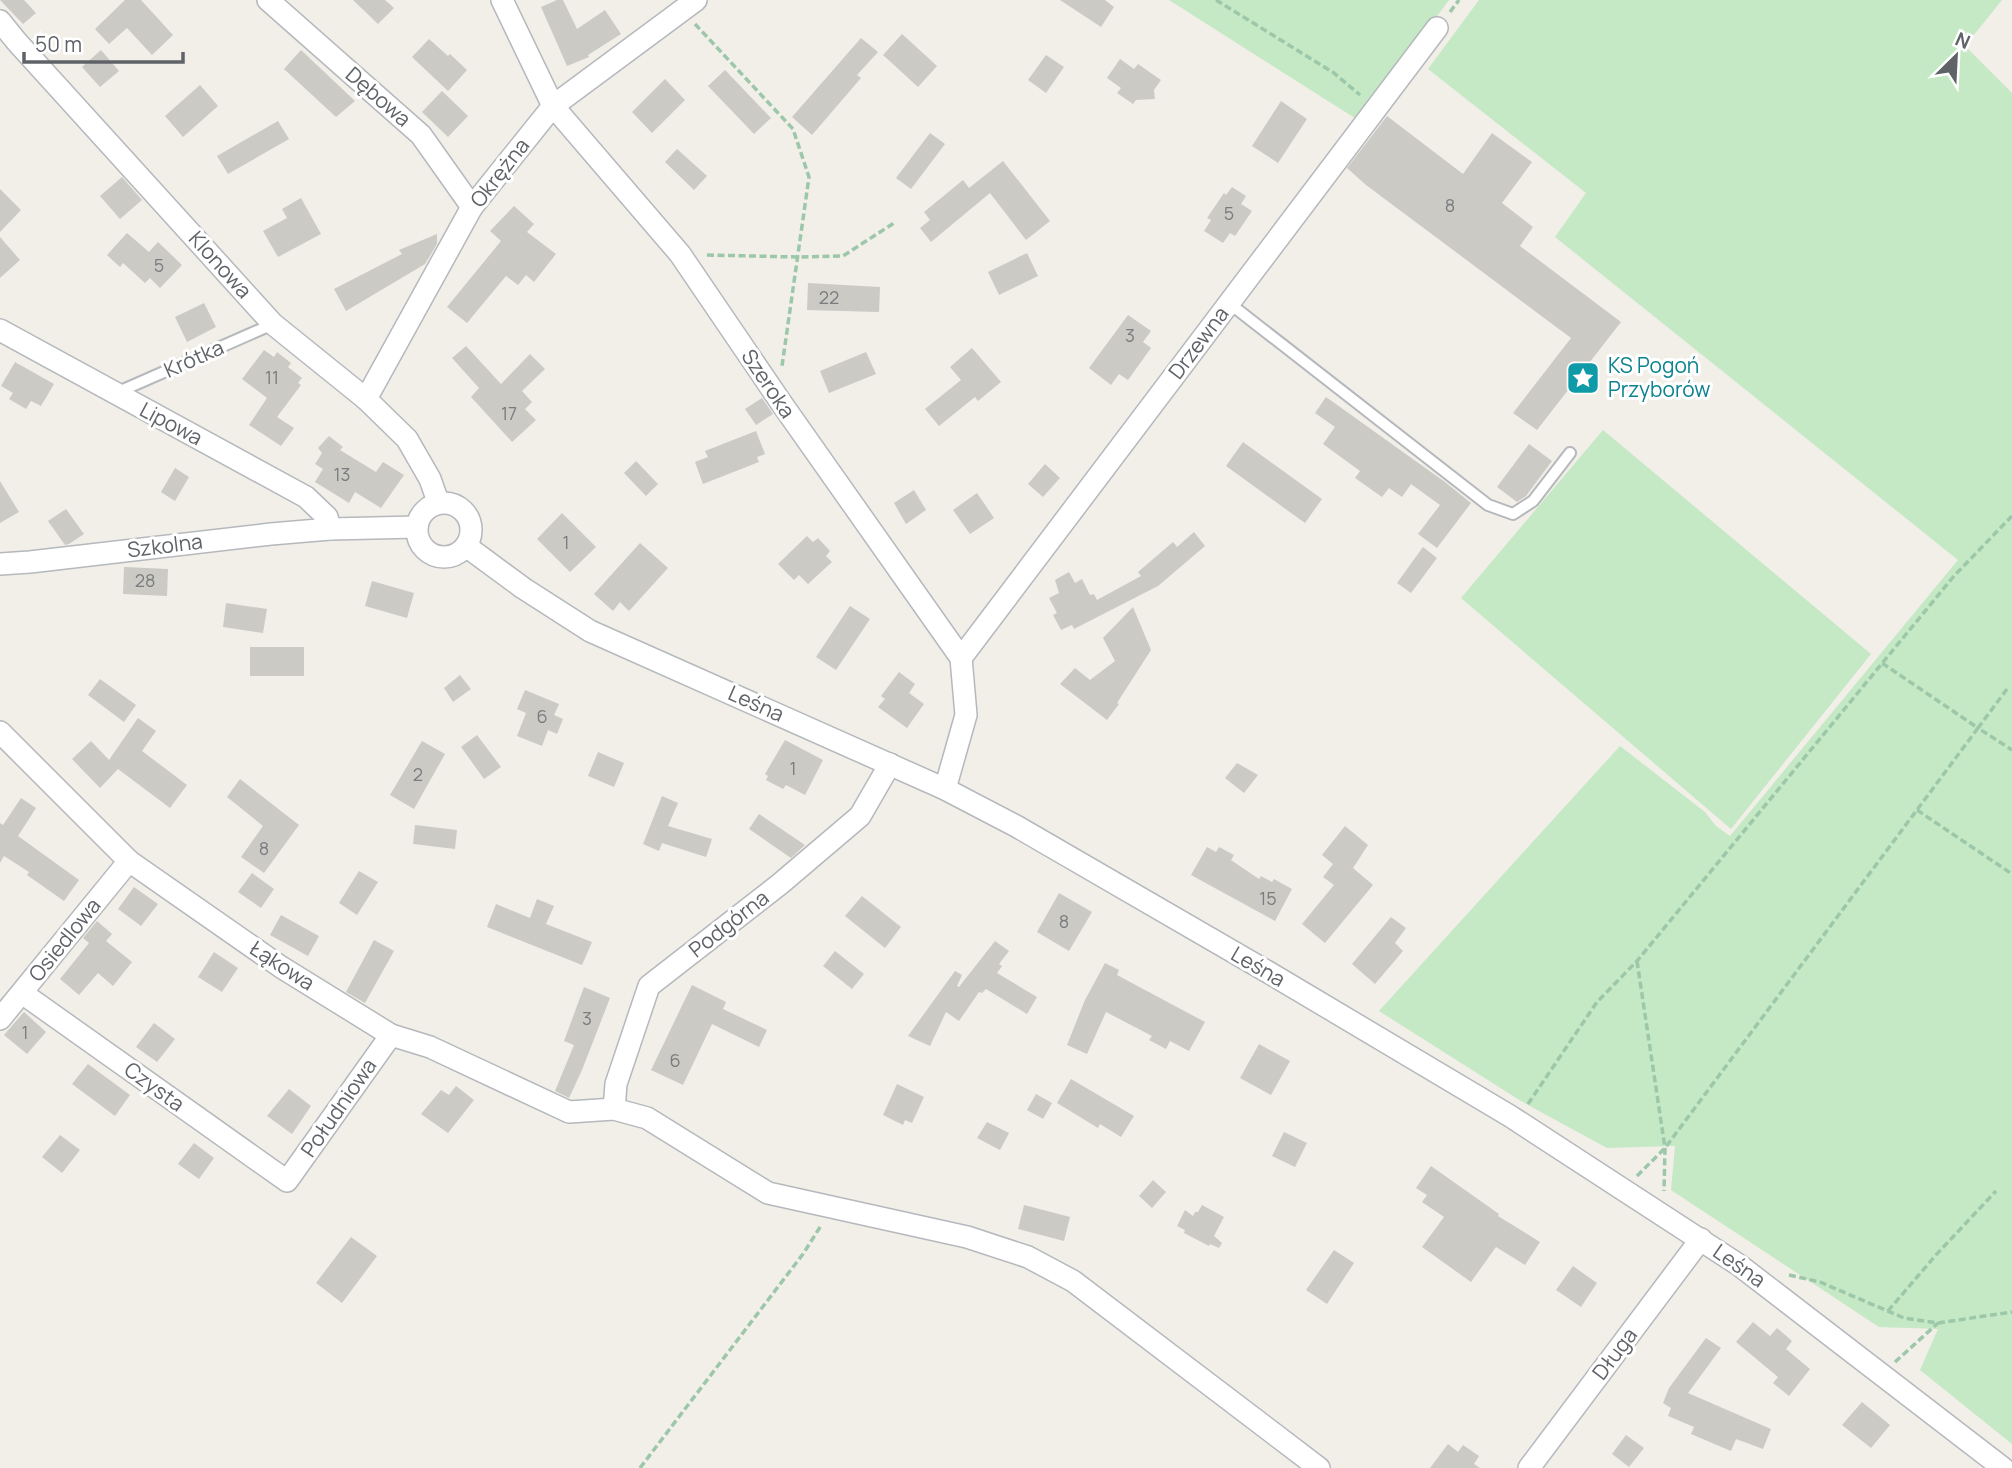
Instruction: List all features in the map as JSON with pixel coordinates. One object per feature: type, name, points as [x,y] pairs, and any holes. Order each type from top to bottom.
[{"type":"street","name":"Dębowa","points":[[268,0],[421,135],[472,207]]},
{"type":"street","name":"Szeroka","points":[[502,0],[553,106],[680,254],[961,658]]},
{"type":"street","name":"Okrężna","points":[[366,399],[472,207],[553,106],[689,5]]},
{"type":"street","name":"Klonowa","points":[[0,21],[274,324],[366,399],[407,439],[430,479],[437,504]]},
{"type":"street","name":"Drzewna","points":[[961,658],[1437,29]]},
{"type":"street","name":"Lipowa","points":[[0,330],[306,497],[327,517],[330,529]]},
{"type":"street","points":[[437,504],[453,504],[467,514],[472,531],[466,547],[460,553],[452,556],[434,555],[427,551],[417,536],[417,527],[423,512],[437,504]]},
{"type":"street","points":[[330,529],[417,527]]},
{"type":"street","name":"Szkolna","points":[[0,564],[330,529]]},
{"type":"street","name":"Leśna","points":[[466,547],[590,631],[944,789],[1071,858],[1517,1121],[1739,1265],[2003,1468]]},
{"type":"street","points":[[944,789],[966,715],[961,658]]},
{"type":"street","name":"Łąkowa","points":[[0,732],[129,861],[281,967],[391,1035],[430,1047],[569,1112],[614,1109],[647,1118],[768,1193],[967,1237],[1028,1257],[1073,1281],[1319,1468]]},
{"type":"street","name":"Podgórna","points":[[614,1109],[616,1083],[649,986],[780,884],[860,816],[890,764]]},
{"type":"street","name":"Osiedlowa","points":[[0,1019],[129,861]]},
{"type":"street","name":"Czysta","points":[[22,993],[287,1181]]},
{"type":"street","name":"Południowa","points":[[287,1181],[391,1035]]},
{"type":"street","name":"Długa","points":[[1529,1468],[1701,1239]]},
{"type":"lane","points":[[1229,303],[1488,505],[1513,514],[1533,501],[1570,453]]},
{"type":"lane","name":"Krótka","points":[[114,394],[274,324]]},
{"type":"path","points":[[1216,0],[1334,73],[1377,109]]},
{"type":"path","points":[[689,5],[793,129],[808,177],[781,376],[782,404]]},
{"type":"path","points":[[680,254],[843,256],[894,223]]},
{"type":"path","points":[[1517,1121],[1598,1002],[1637,961],[1954,576],[2012,516]]},
{"type":"path","points":[[1881,663],[2012,750]]},
{"type":"path","points":[[1624,1189],[1665,1148],[2007,689]]},
{"type":"path","points":[[1917,810],[2012,874]]},
{"type":"path","points":[[1637,961],[1665,1148],[1663,1215]]},
{"type":"path","points":[[1888,1311],[1996,1191]]},
{"type":"path","points":[[640,1468],[803,1254],[820,1229],[830,1206]]},
{"type":"path","points":[[1780,1273],[1820,1282],[1904,1318],[1938,1323],[2012,1312]]},
{"type":"path","points":[[1882,1374],[1938,1323]]},
{"type":"green space","points":[[1169,0],[1449,0],[1358,120]]},
{"type":"green space","points":[[1479,0],[2002,0],[1965,46],[2012,93],[2012,1444],[1920,1370],[1938,1329],[1879,1327],[1671,1190],[1675,1146],[1607,1148],[1521,1101],[1379,1011],[1620,746],[1705,812],[1716,826],[1730,836],[1958,560],[1555,237],[1586,193],[1428,69]]},
{"type":"green space","points":[[1603,430],[1871,654],[1731,829],[1461,598]]},
{"type":"building","points":[[0,0],[24,0],[36,13],[23,24]]},
{"type":"building","points":[[125,0],[141,0],[173,35],[152,55],[127,28],[109,44],[95,29]]},
{"type":"building","points":[[353,0],[385,0],[394,8],[378,24]]},
{"type":"building","points":[[563,0],[577,29],[605,10],[621,34],[588,55],[589,57],[567,66],[541,7]]},
{"type":"building","points":[[1060,0],[1105,0],[1114,7],[1101,27]]},
{"type":"building","points":[[902,34],[937,66],[918,87],[883,55]]},
{"type":"building","points":[[861,38],[878,52],[857,75],[861,78],[812,135],[792,117]]},
{"type":"building","points":[[429,39],[467,70],[448,91],[412,57]]},
{"type":"building","points":[[101,50],[119,71],[100,87],[82,67]]},
{"type":"building","points":[[301,50],[355,101],[336,117],[284,69]]},
{"type":"building","points":[[1046,55],[1064,67],[1046,93],[1028,80]]},
{"type":"building","points":[[1120,59],[1134,69],[1138,64],[1161,80],[1154,90],[1155,99],[1136,100],[1133,104],[1117,93],[1121,88],[1107,78]]},
{"type":"building","points":[[725,70],[771,118],[754,134],[708,86]]},
{"type":"building","points":[[665,79],[685,100],[652,133],[632,112]]},
{"type":"building","points":[[200,85],[218,106],[183,137],[165,116]]},
{"type":"building","points":[[442,91],[468,116],[448,137],[422,112]]},
{"type":"building","points":[[1281,101],[1307,119],[1278,163],[1252,146]]},
{"type":"building","points":[[1387,116],[1463,174],[1492,133],[1532,162],[1502,203],[1533,227],[1520,246],[1621,322],[1537,430],[1513,413],[1571,338],[1347,168]]},
{"type":"building","points":[[278,121],[289,139],[228,174],[217,156]]},
{"type":"building","points":[[930,133],[945,144],[911,189],[896,178]]},
{"type":"building","points":[[677,149],[707,176],[694,190],[665,162]]},
{"type":"building","points":[[1003,161],[1050,221],[1026,240],[990,193],[931,242],[920,228],[930,220],[924,212],[963,180],[969,188]]},
{"type":"building","points":[[122,177],[142,200],[120,219],[100,196]]},
{"type":"building","points":[[1232,187],[1246,196],[1241,204],[1252,211],[1235,236],[1230,233],[1223,243],[1204,231],[1211,220],[1207,218],[1224,193],[1226,195]]},
{"type":"building","points":[[0,189],[21,210],[0,232]]},
{"type":"building","points":[[301,198],[321,234],[278,257],[263,231],[287,218],[282,209]]},
{"type":"building","points":[[514,206],[534,224],[527,232],[556,254],[534,282],[526,275],[518,285],[506,276],[467,323],[447,307],[501,241],[490,231]]},
{"type":"building","points":[[127,233],[149,252],[158,242],[182,265],[160,288],[150,278],[145,283],[123,263],[120,267],[107,255]]},
{"type":"building","points":[[437,234],[437,244],[425,264],[346,311],[334,289],[402,254],[399,250]]},
{"type":"building","points":[[0,237],[20,260],[0,278]]},
{"type":"building","points":[[1027,253],[1038,276],[999,295],[988,272]]},
{"type":"building","points":[[808,283],[880,287],[879,312],[807,310]]},
{"type":"building","points":[[204,303],[216,327],[187,342],[175,317]]},
{"type":"building","points":[[1128,315],[1151,331],[1143,342],[1151,348],[1128,380],[1119,374],[1111,385],[1089,368]]},
{"type":"building","points":[[466,346],[501,384],[530,354],[545,369],[522,391],[532,402],[525,409],[536,420],[512,442],[471,397],[479,388],[452,358]]},
{"type":"building","points":[[972,348],[1001,382],[978,401],[975,397],[939,426],[925,409],[961,380],[950,367]]},
{"type":"building","points":[[264,350],[274,357],[277,352],[291,363],[288,367],[302,378],[298,383],[301,385],[277,417],[294,428],[281,446],[249,425],[267,398],[242,379]]},
{"type":"building","points":[[866,352],[876,374],[829,393],[820,371]]},
{"type":"building","points":[[15,362],[54,384],[41,406],[31,401],[26,409],[9,399],[13,393],[1,386]]},
{"type":"building","points":[[1326,397],[1471,503],[1437,548],[1418,534],[1440,505],[1411,484],[1402,497],[1389,488],[1382,497],[1355,478],[1360,471],[1323,444],[1335,427],[1315,413]]},
{"type":"building","points":[[762,398],[773,414],[756,425],[745,409]]},
{"type":"building","points":[[756,431],[765,454],[757,457],[759,462],[703,484],[695,462],[708,457],[705,451]]},
{"type":"building","points":[[329,436],[343,447],[340,450],[376,472],[383,462],[404,475],[381,508],[355,492],[349,503],[315,482],[323,469],[315,464],[322,453],[318,448]]},
{"type":"building","points":[[1243,442],[1322,499],[1305,523],[1226,466]]},
{"type":"building","points":[[1529,444],[1552,461],[1526,496],[1517,502],[1497,487]]},
{"type":"building","points":[[636,461],[658,484],[646,496],[624,473]]},
{"type":"building","points":[[1045,464],[1060,478],[1043,497],[1028,484]]},
{"type":"building","points":[[175,468],[189,477],[175,501],[161,492]]},
{"type":"building","points":[[0,481],[19,512],[0,523]]},
{"type":"building","points":[[914,490],[926,510],[906,524],[894,503]]},
{"type":"building","points":[[977,493],[994,518],[970,534],[953,510]]},
{"type":"building","points":[[66,509],[84,534],[65,545],[48,521]]},
{"type":"building","points":[[562,513],[596,547],[570,572],[537,539]]},
{"type":"building","points":[[1194,532],[1205,546],[1158,586],[1074,629],[1072,625],[1061,630],[1053,615],[1057,613],[1049,598],[1059,593],[1055,580],[1069,572],[1075,583],[1082,579],[1090,595],[1094,594],[1097,600],[1141,576],[1138,572],[1173,542],[1177,547]]},
{"type":"building","points":[[807,536],[813,542],[818,538],[830,551],[826,556],[832,562],[808,584],[799,575],[794,580],[778,564]]},
{"type":"building","points":[[640,543],[668,568],[629,611],[620,602],[613,611],[594,594]]},
{"type":"building","points":[[1423,547],[1437,558],[1411,593],[1397,583]]},
{"type":"building","points":[[124,567],[168,569],[167,596],[123,594]]},
{"type":"building","points":[[372,581],[414,593],[407,618],[365,606]]},
{"type":"building","points":[[226,603],[267,609],[263,633],[223,627]]},
{"type":"building","points":[[850,606],[870,619],[836,670],[816,657]]},
{"type":"building","points":[[1133,607],[1151,650],[1107,720],[1060,684],[1075,668],[1090,680],[1115,661],[1103,638]]},
{"type":"building","points":[[250,647],[304,647],[304,676],[250,676]]},
{"type":"building","points":[[899,672],[915,684],[909,693],[924,704],[907,728],[878,707],[885,699],[881,696]]},
{"type":"building","points":[[460,675],[471,689],[453,702],[444,688]]},
{"type":"building","points":[[100,679],[136,705],[124,722],[88,695]]},
{"type":"building","points":[[525,690],[559,704],[554,715],[563,719],[557,734],[548,730],[542,746],[517,736],[526,713],[517,709]]},
{"type":"building","points":[[138,718],[156,731],[142,751],[187,785],[170,808],[118,769],[100,788],[72,759],[91,741],[109,760]]},
{"type":"building","points":[[477,735],[501,767],[484,779],[461,747]]},
{"type":"building","points":[[785,740],[823,760],[805,795],[786,785],[783,789],[766,780],[768,776],[765,774]]},
{"type":"building","points":[[422,741],[445,754],[414,809],[390,795]]},
{"type":"building","points":[[598,752],[624,763],[614,787],[588,776]]},
{"type":"building","points":[[1237,763],[1258,775],[1244,793],[1225,778]]},
{"type":"building","points":[[240,779],[299,825],[264,873],[241,857],[263,826],[227,797]]},
{"type":"building","points":[[662,796],[678,803],[668,826],[712,839],[706,857],[662,843],[659,851],[643,844]]},
{"type":"building","points":[[21,798],[36,808],[18,836],[79,880],[64,901],[27,875],[29,872],[4,856],[0,863],[0,823],[3,825]]},
{"type":"building","points":[[759,814],[805,845],[791,858],[749,829]]},
{"type":"building","points":[[415,825],[457,830],[455,849],[413,844]]},
{"type":"building","points":[[1345,826],[1368,845],[1353,868],[1373,885],[1325,943],[1302,924],[1334,885],[1323,877],[1333,864],[1322,855]]},
{"type":"building","points":[[1207,847],[1216,852],[1219,847],[1234,855],[1231,860],[1259,879],[1261,876],[1272,882],[1274,879],[1292,889],[1275,921],[1191,875]]},
{"type":"building","points":[[359,871],[378,882],[357,915],[339,903]]},
{"type":"building","points":[[252,873],[274,889],[261,908],[238,892]]},
{"type":"building","points":[[134,887],[158,904],[141,926],[118,909]]},
{"type":"building","points":[[1059,893],[1092,912],[1069,951],[1037,932]]},
{"type":"building","points":[[862,896],[901,927],[885,948],[845,916]]},
{"type":"building","points":[[537,899],[554,906],[546,924],[592,942],[582,965],[487,927],[496,904],[530,918]]},
{"type":"building","points":[[281,915],[319,936],[308,956],[270,935]]},
{"type":"building","points":[[1391,917],[1406,928],[1395,943],[1403,951],[1375,984],[1352,964]]},
{"type":"building","points":[[97,921],[112,934],[106,941],[132,962],[113,986],[98,973],[79,995],[60,979],[89,943],[83,938]]},
{"type":"building","points":[[374,940],[394,951],[365,1003],[346,992]]},
{"type":"building","points":[[995,941],[1009,951],[999,964],[1002,966],[997,973],[1037,997],[1027,1014],[986,989],[982,993],[979,992],[959,1021],[946,1012],[930,1046],[908,1036],[955,971],[962,975],[957,986],[959,987]]},
{"type":"building","points":[[835,951],[864,974],[852,989],[823,966]]},
{"type":"building","points":[[214,952],[238,968],[222,992],[198,977]]},
{"type":"building","points":[[1105,963],[1119,970],[1117,975],[1205,1022],[1189,1051],[1170,1041],[1166,1049],[1149,1040],[1152,1036],[1106,1012],[1087,1054],[1067,1045],[1085,1000]]},
{"type":"building","points":[[692,985],[726,1002],[723,1009],[767,1030],[759,1047],[712,1024],[683,1085],[651,1070]]},
{"type":"building","points":[[584,987],[610,998],[569,1098],[555,1091],[574,1045],[564,1041]]},
{"type":"building","points":[[24,1012],[46,1032],[27,1054],[4,1035]]},
{"type":"building","points":[[154,1023],[175,1039],[157,1062],[136,1047]]},
{"type":"building","points":[[1259,1044],[1290,1061],[1271,1095],[1240,1078]]},
{"type":"building","points":[[88,1064],[130,1095],[115,1116],[72,1084]]},
{"type":"building","points":[[1071,1079],[1134,1116],[1121,1137],[1100,1124],[1098,1128],[1057,1103]]},
{"type":"building","points":[[897,1084],[924,1097],[912,1123],[905,1120],[903,1125],[883,1115]]},
{"type":"building","points":[[456,1086],[474,1100],[448,1133],[421,1114],[441,1090],[449,1095]]},
{"type":"building","points":[[289,1089],[311,1106],[292,1134],[267,1116]]},
{"type":"building","points":[[1036,1094],[1052,1103],[1043,1119],[1027,1110]]},
{"type":"building","points":[[987,1122],[1009,1133],[1000,1150],[977,1138]]},
{"type":"building","points":[[1284,1132],[1307,1143],[1295,1167],[1272,1156]]},
{"type":"building","points":[[60,1135],[80,1150],[62,1173],[42,1157]]},
{"type":"building","points":[[194,1143],[214,1158],[199,1179],[178,1164]]},
{"type":"building","points":[[1431,1166],[1499,1214],[1498,1216],[1540,1242],[1525,1265],[1496,1247],[1471,1282],[1422,1247],[1444,1217],[1422,1202],[1427,1195],[1416,1188]]},
{"type":"building","points":[[1153,1180],[1166,1192],[1152,1208],[1139,1196]]},
{"type":"building","points":[[1024,1205],[1070,1217],[1064,1241],[1018,1229]]},
{"type":"building","points":[[1202,1205],[1224,1217],[1214,1236],[1222,1243],[1219,1248],[1210,1244],[1209,1246],[1184,1233],[1185,1230],[1177,1226],[1185,1210],[1193,1216]]},
{"type":"building","points":[[351,1237],[377,1256],[342,1303],[316,1283]]},
{"type":"building","points":[[1334,1250],[1354,1263],[1327,1304],[1306,1290]]},
{"type":"building","points":[[1573,1266],[1597,1283],[1581,1307],[1556,1290]]},
{"type":"building","points":[[1753,1322],[1770,1336],[1777,1328],[1792,1341],[1786,1349],[1810,1369],[1789,1396],[1773,1383],[1778,1377],[1736,1342]]},
{"type":"building","points":[[1706,1338],[1721,1348],[1688,1393],[1771,1429],[1763,1449],[1736,1439],[1731,1451],[1691,1434],[1694,1427],[1668,1416],[1671,1408],[1663,1403],[1669,1388]]},
{"type":"building","points":[[1862,1402],[1890,1425],[1871,1448],[1842,1425]]},
{"type":"building","points":[[1626,1435],[1644,1448],[1629,1467],[1612,1454]]},
{"type":"building","points":[[1448,1444],[1458,1452],[1463,1445],[1479,1456],[1474,1464],[1480,1468],[1430,1468]]},
{"type":"place","name":"KS Pogoń Przyborów","points":[[1583,378]]}]
